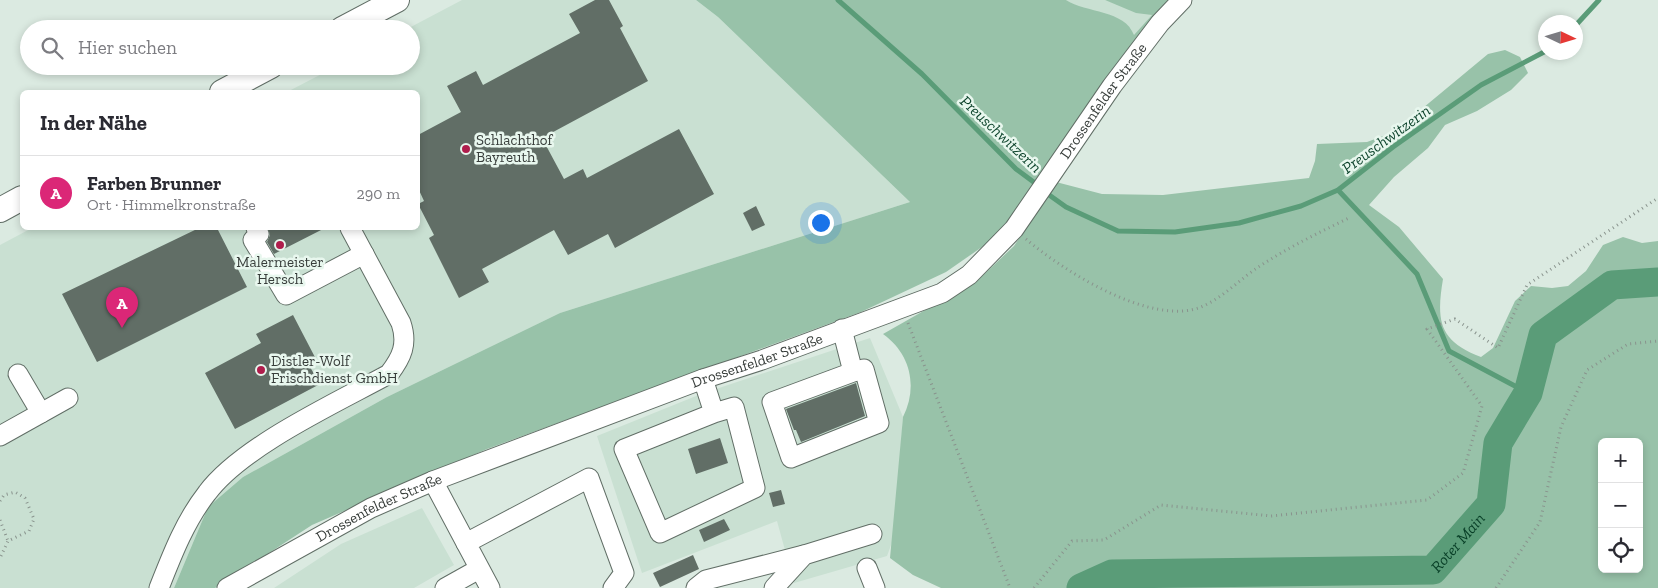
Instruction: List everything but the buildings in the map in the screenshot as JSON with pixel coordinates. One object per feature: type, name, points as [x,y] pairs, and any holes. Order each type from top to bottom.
[{"type":"main road","points":[[359,20],[397,0]]},
{"type":"main road","points":[[226,90],[254,75]]},
{"type":"main road","points":[[0,210],[20,199]]},
{"type":"street","name":"Drossenfelder Straße","points":[[227,588],[371,508],[433,481],[703,379],[942,293],[969,275],[1016,225],[1112,86],[1160,24],[1182,0]]},
{"type":"street","points":[[257,230],[259,234],[253,240],[286,295],[364,254]]},
{"type":"street","points":[[159,588],[189,519],[208,491],[232,468],[261,446],[389,374],[397,363],[405,348],[404,334],[351,230]]},
{"type":"street","points":[[842,329],[853,372]]},
{"type":"street","points":[[864,369],[879,423],[791,458],[772,402],[853,372],[864,369]]},
{"type":"street","points":[[18,374],[41,413]]},
{"type":"street","points":[[703,379],[714,414]]},
{"type":"street","points":[[0,436],[68,398]]},
{"type":"street","points":[[734,407],[756,488],[660,534],[624,449],[714,414],[734,407]]},
{"type":"street","points":[[466,543],[589,478],[624,573],[613,588]]},
{"type":"street","points":[[433,481],[490,588]]},
{"type":"street","points":[[706,585],[872,534]]},
{"type":"street","points":[[774,588],[804,555]]},
{"type":"street","points":[[866,568],[875,588]]},
{"type":"street","points":[[445,588],[480,569]]},
{"type":"path","points":[[1034,588],[1072,541],[1104,540],[1161,505],[1272,516],[1427,500],[1463,474],[1482,406],[1427,329],[1455,319],[1498,348],[1526,285],[1658,198]]},
{"type":"path","points":[[1016,225],[1078,277],[1108,292],[1138,303],[1171,310],[1200,307],[1260,266],[1351,217]]},
{"type":"path","points":[[902,308],[1010,588]]},
{"type":"path","points":[[1496,588],[1540,522],[1561,427],[1587,370],[1628,344],[1658,340]]},
{"type":"path","points":[[0,501],[4,495],[14,492],[25,498],[34,519],[29,531],[8,541],[0,558]]},
{"type":"path","points":[[0,520],[8,541]]},
{"type":"shaded area","points":[[462,0],[696,0],[718,17],[910,202],[560,313],[387,397],[243,477],[208,507],[174,588],[0,588],[0,245],[28,230],[420,230],[420,90],[291,90],[320,75],[420,75],[420,22]]},
{"type":"shaded area","points":[[1066,0],[1105,0],[1152,15],[1134,36],[1131,29],[1122,21],[1078,7]]},
{"type":"shaded area","points":[[870,338],[903,417],[894,537],[887,556],[794,583],[777,521],[642,573],[597,436],[701,394]]},
{"type":"shaded area","points":[[422,508],[454,565],[414,588],[274,588],[341,544]]},
{"type":"green space","points":[[696,0],[1066,0],[1114,16],[1129,27],[1134,35],[1152,15],[1136,13],[1105,0],[1172,0],[1132,48],[1054,154],[1013,215],[992,240],[946,272],[861,312],[487,449],[312,525],[215,588],[174,588],[208,507],[243,477],[387,397],[560,313],[910,202],[718,17]]},
{"type":"green space","points":[[1505,50],[1520,57],[1528,73],[1511,90],[1477,111],[1445,125],[1428,148],[1394,177],[1369,205],[1399,227],[1443,279],[1440,307],[1444,328],[1456,344],[1481,357],[1493,348],[1515,301],[1531,286],[1552,288],[1568,286],[1586,271],[1603,245],[1623,237],[1642,243],[1658,241],[1658,588],[941,588],[913,575],[890,558],[903,417],[908,406],[911,383],[906,361],[893,342],[883,334],[978,280],[1014,246],[1056,182],[1102,194],[1163,195],[1309,178],[1315,161],[1317,144],[1367,142],[1394,132],[1488,54]]},
{"type":"waterway","name":"Preuschwitzerin","points":[[838,0],[922,74],[1016,169],[1039,186]]},
{"type":"waterway","name":"Preuschwitzerin","points":[[1583,17],[1599,0]]},
{"type":"waterway","name":"Preuschwitzerin","points":[[1045,192],[1066,207],[1118,231],[1175,232],[1239,223],[1301,206],[1338,190],[1393,147],[1481,85],[1538,55]]},
{"type":"waterway","points":[[1338,190],[1417,274],[1449,351],[1528,393]]},
{"type":"waterway","name":"Roter Main","points":[[1081,588],[1112,574],[1433,570],[1491,504],[1498,443],[1528,393],[1543,335],[1612,285],[1658,282]]},
{"type":"place","name":"Schlachthof Bayreuth","points":[[466,149]]},
{"type":"place","name":"Malermeister Hersch","points":[[280,245]]},
{"type":"place","name":"Farben Brunner","points":[[122,328]]},
{"type":"place","name":"Distler-Wolf Frischdienst GmbH","points":[[261,370]]}]
